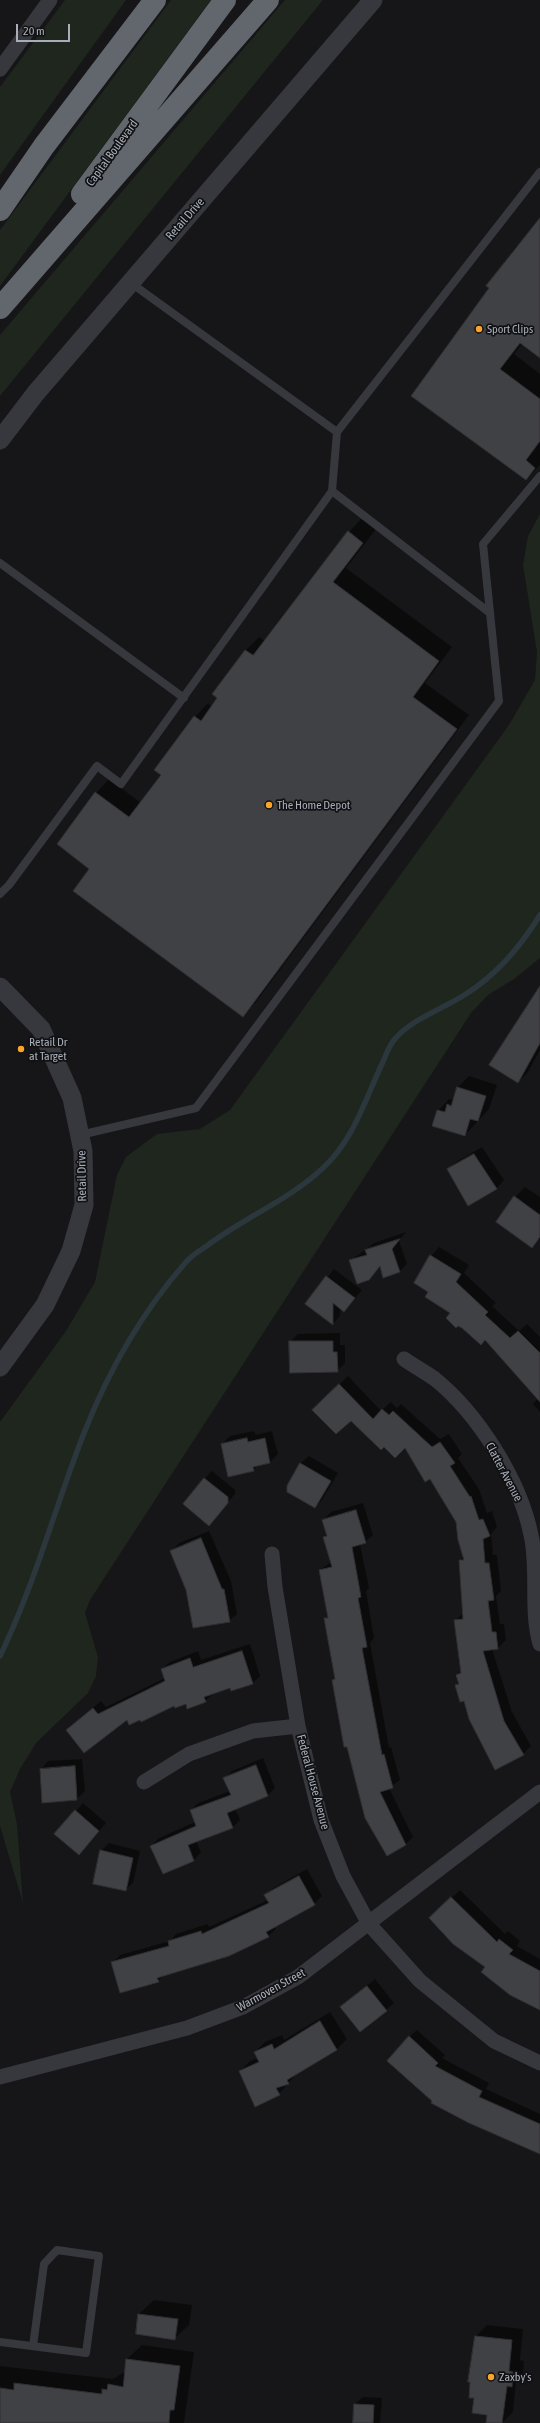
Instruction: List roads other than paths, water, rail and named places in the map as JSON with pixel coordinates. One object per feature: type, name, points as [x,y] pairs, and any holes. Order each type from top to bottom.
[{"type":"highway","points":[[0,210],[143,0]]},
{"type":"highway","points":[[44,146],[155,0]]},
{"type":"highway","name":"Capital Boulevard","points":[[0,307],[225,0]]},
{"type":"highway","points":[[0,307],[268,0]]},
{"type":"street","points":[[1,65],[50,0]]},
{"type":"street","name":"Retail Drive","points":[[0,440],[35,394],[372,0]]},
{"type":"street","name":"Retail Drive","points":[[0,987],[41,1029],[72,1098],[83,1151],[84,1205],[71,1251],[45,1305],[0,1367]]},
{"type":"street","name":"Clatter Avenue","points":[[404,1359],[435,1380],[470,1414],[500,1460],[520,1498],[532,1535],[540,1644]]},
{"type":"street","name":"Federal House Avenue","points":[[272,1554],[275,1587],[298,1726],[321,1820],[343,1876],[369,1924],[420,1981],[494,2041],[540,2063]]},
{"type":"street","points":[[144,1782],[189,1754],[252,1731],[298,1726]]},
{"type":"street","name":"Warmoven Street","points":[[0,2077],[187,2028],[243,2007],[298,1977],[540,1792]]},
{"type":"lane","points":[[0,894],[9,886],[97,766],[121,784],[332,491],[337,432],[540,172]]},
{"type":"lane","points":[[131,283],[337,432]]},
{"type":"lane","points":[[80,1135],[196,1108],[499,701],[483,544],[540,476]]},
{"type":"lane","points":[[332,491],[490,613]]},
{"type":"lane","points":[[0,563],[184,698]]},
{"type":"lane","points":[[0,2342],[86,2353],[99,2256],[57,2250],[44,2264],[33,2346]]},
{"type":"waterway","points":[[0,1656],[24,1601],[93,1410],[115,1365],[155,1301],[186,1262],[194,1255],[222,1235],[296,1190],[323,1168],[350,1133],[388,1049],[394,1040],[418,1020],[466,994],[488,978],[516,949],[533,927],[540,915]]},
{"type":"place","name":"Sport Clips","points":[[479,329]]},
{"type":"place","name":"The Home Depot","points":[[269,805]]},
{"type":"place","name":"Retail Dr at Target","points":[[21,1049]]},
{"type":"place","name":"Zaxby's","points":[[491,2377]]}]
